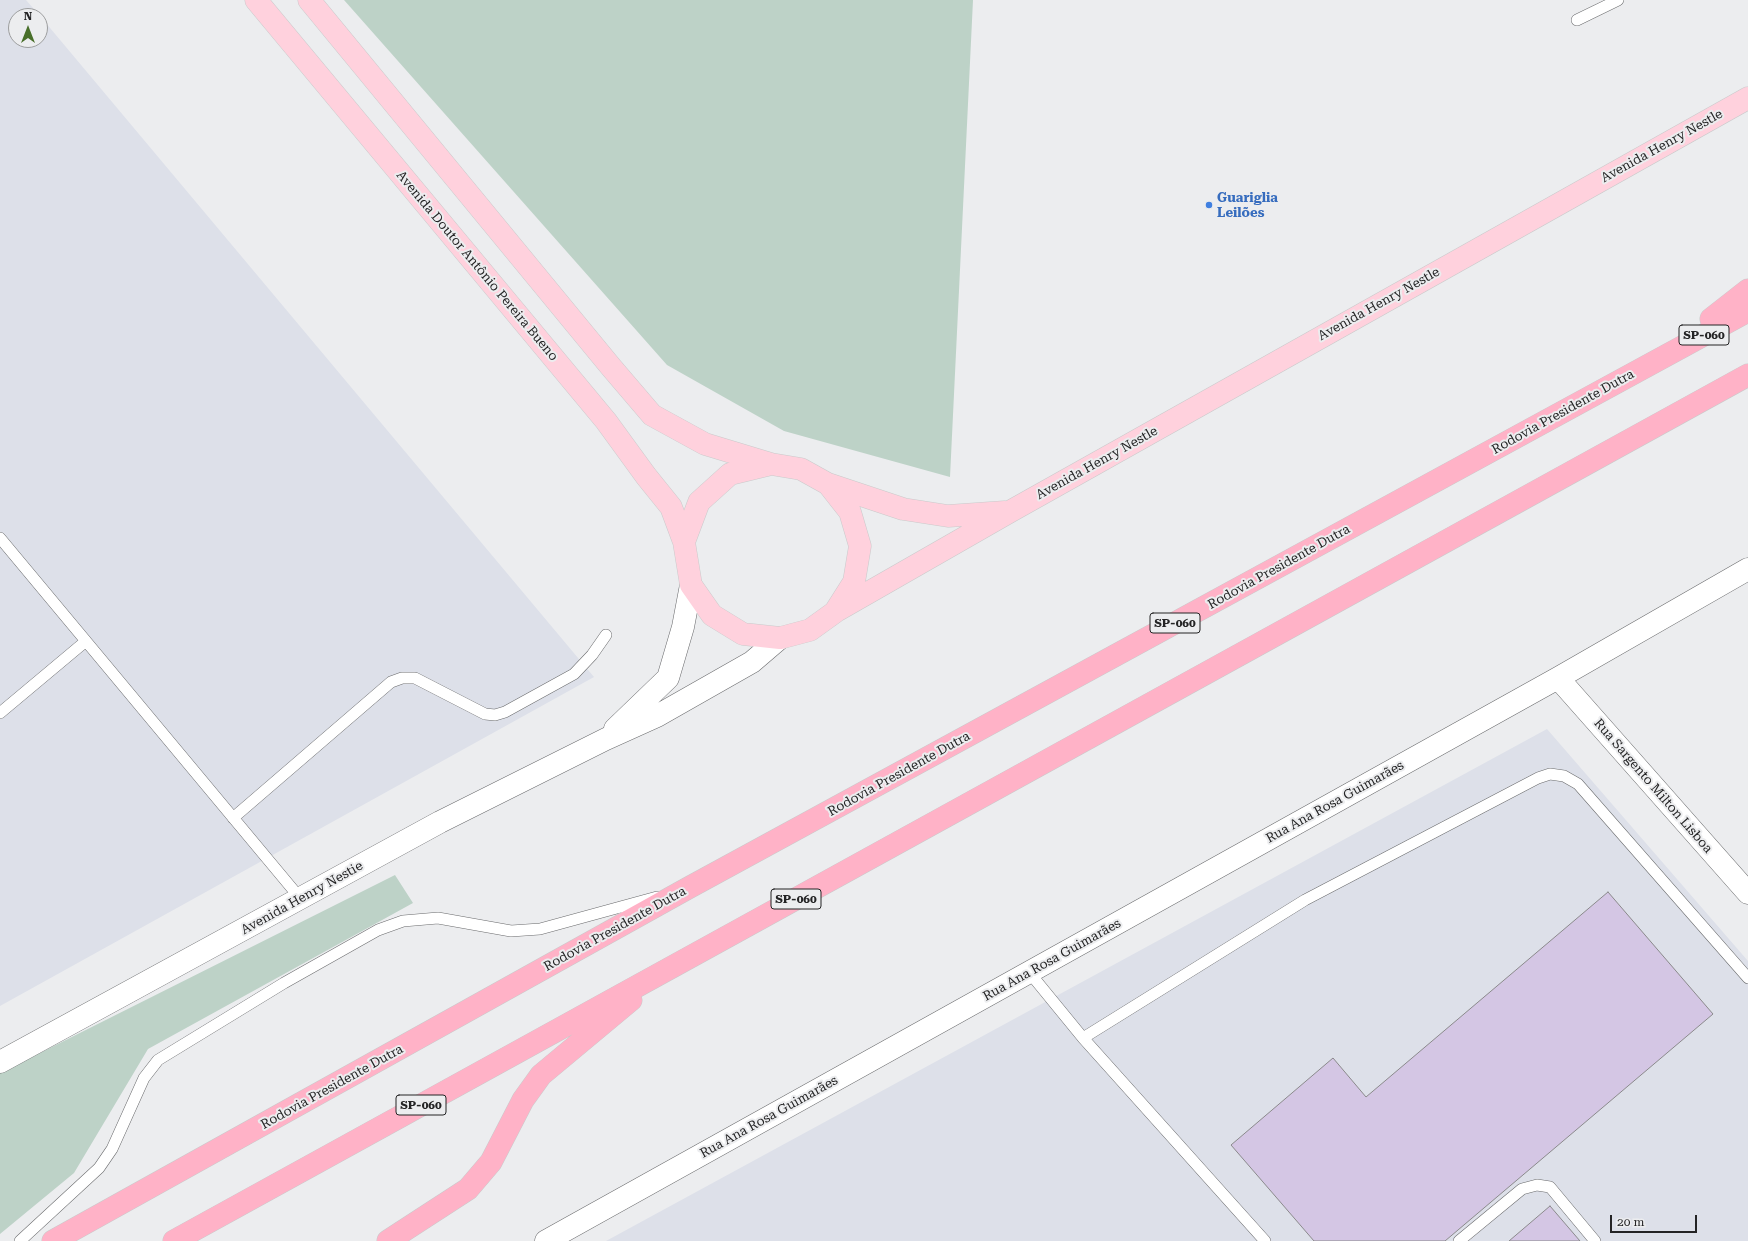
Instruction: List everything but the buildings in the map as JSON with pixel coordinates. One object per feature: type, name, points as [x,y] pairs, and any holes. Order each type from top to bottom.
[{"type":"highway","points":[[1660,360],[1748,290]]},
{"type":"highway","name":"Rodovia Presidente Dutra","points":[[53,1241],[690,887],[1748,311]]},
{"type":"highway","name":"SP-060","points":[[174,1241],[1748,375]]},
{"type":"highway","points":[[388,1241],[468,1189],[491,1162],[523,1100],[541,1075],[669,969]]},
{"type":"main road","name":"Avenida Doutor Antônio Pereira Bueno","points":[[256,0],[606,421],[646,476],[671,507],[684,542],[691,585]]},
{"type":"main road","points":[[309,0],[652,415],[705,444],[771,464],[801,469],[828,484],[903,509],[948,516],[1010,511]]},
{"type":"main road","name":"Avenida Henry Nestle","points":[[780,638],[810,630],[835,612],[1010,511],[1748,98]]},
{"type":"main road","points":[[684,542],[699,502],[730,474],[771,464]]},
{"type":"main road","points":[[828,484],[850,512],[860,546],[854,582],[835,612]]},
{"type":"main road","points":[[691,585],[712,615],[743,634],[780,638]]},
{"type":"street","name":"Rua Ana Rosa Guimarães","points":[[546,1241],[1558,678],[1748,570]]},
{"type":"street","points":[[606,739],[668,678],[683,627],[691,585]]},
{"type":"street","name":"Avenida Henry Nestie","points":[[0,1062],[440,822],[606,739],[657,716],[752,662],[780,638]]},
{"type":"street","name":"Rua Sargento Milton Lisboa","points":[[1558,678],[1748,893]]},
{"type":"lane","points":[[1577,20],[1618,0]]},
{"type":"lane","points":[[0,538],[300,898]]},
{"type":"lane","points":[[233,818],[391,682],[402,678],[414,678],[485,714],[495,715],[505,712],[574,674],[592,655],[606,635]]},
{"type":"lane","points":[[0,714],[86,641]]},
{"type":"lane","points":[[1083,1038],[1305,900],[1538,778],[1550,774],[1564,776],[1578,784],[1748,978]]},
{"type":"lane","points":[[20,1241],[99,1168],[112,1149],[144,1078],[158,1060],[284,983],[378,930],[403,921],[438,918],[511,931],[540,929],[690,887]]},
{"type":"lane","points":[[1029,972],[1083,1038],[1265,1241]]},
{"type":"lane","points":[[1459,1241],[1522,1189],[1537,1185],[1550,1187],[1595,1241]]},
{"type":"shaded area","points":[[0,0],[26,0],[33,8],[8,8],[8,48],[48,48],[48,26],[594,677],[0,1006]]},
{"type":"shaded area","points":[[1547,729],[1748,961],[1748,1241],[606,1241]]},
{"type":"green space","points":[[344,0],[973,0],[950,477],[784,431],[667,365]]},
{"type":"green space","points":[[395,875],[413,903],[148,1049],[74,1173],[0,1234],[0,1073]]},
{"type":"place","name":"Guariglia Leilões","points":[[1209,205]]}]
